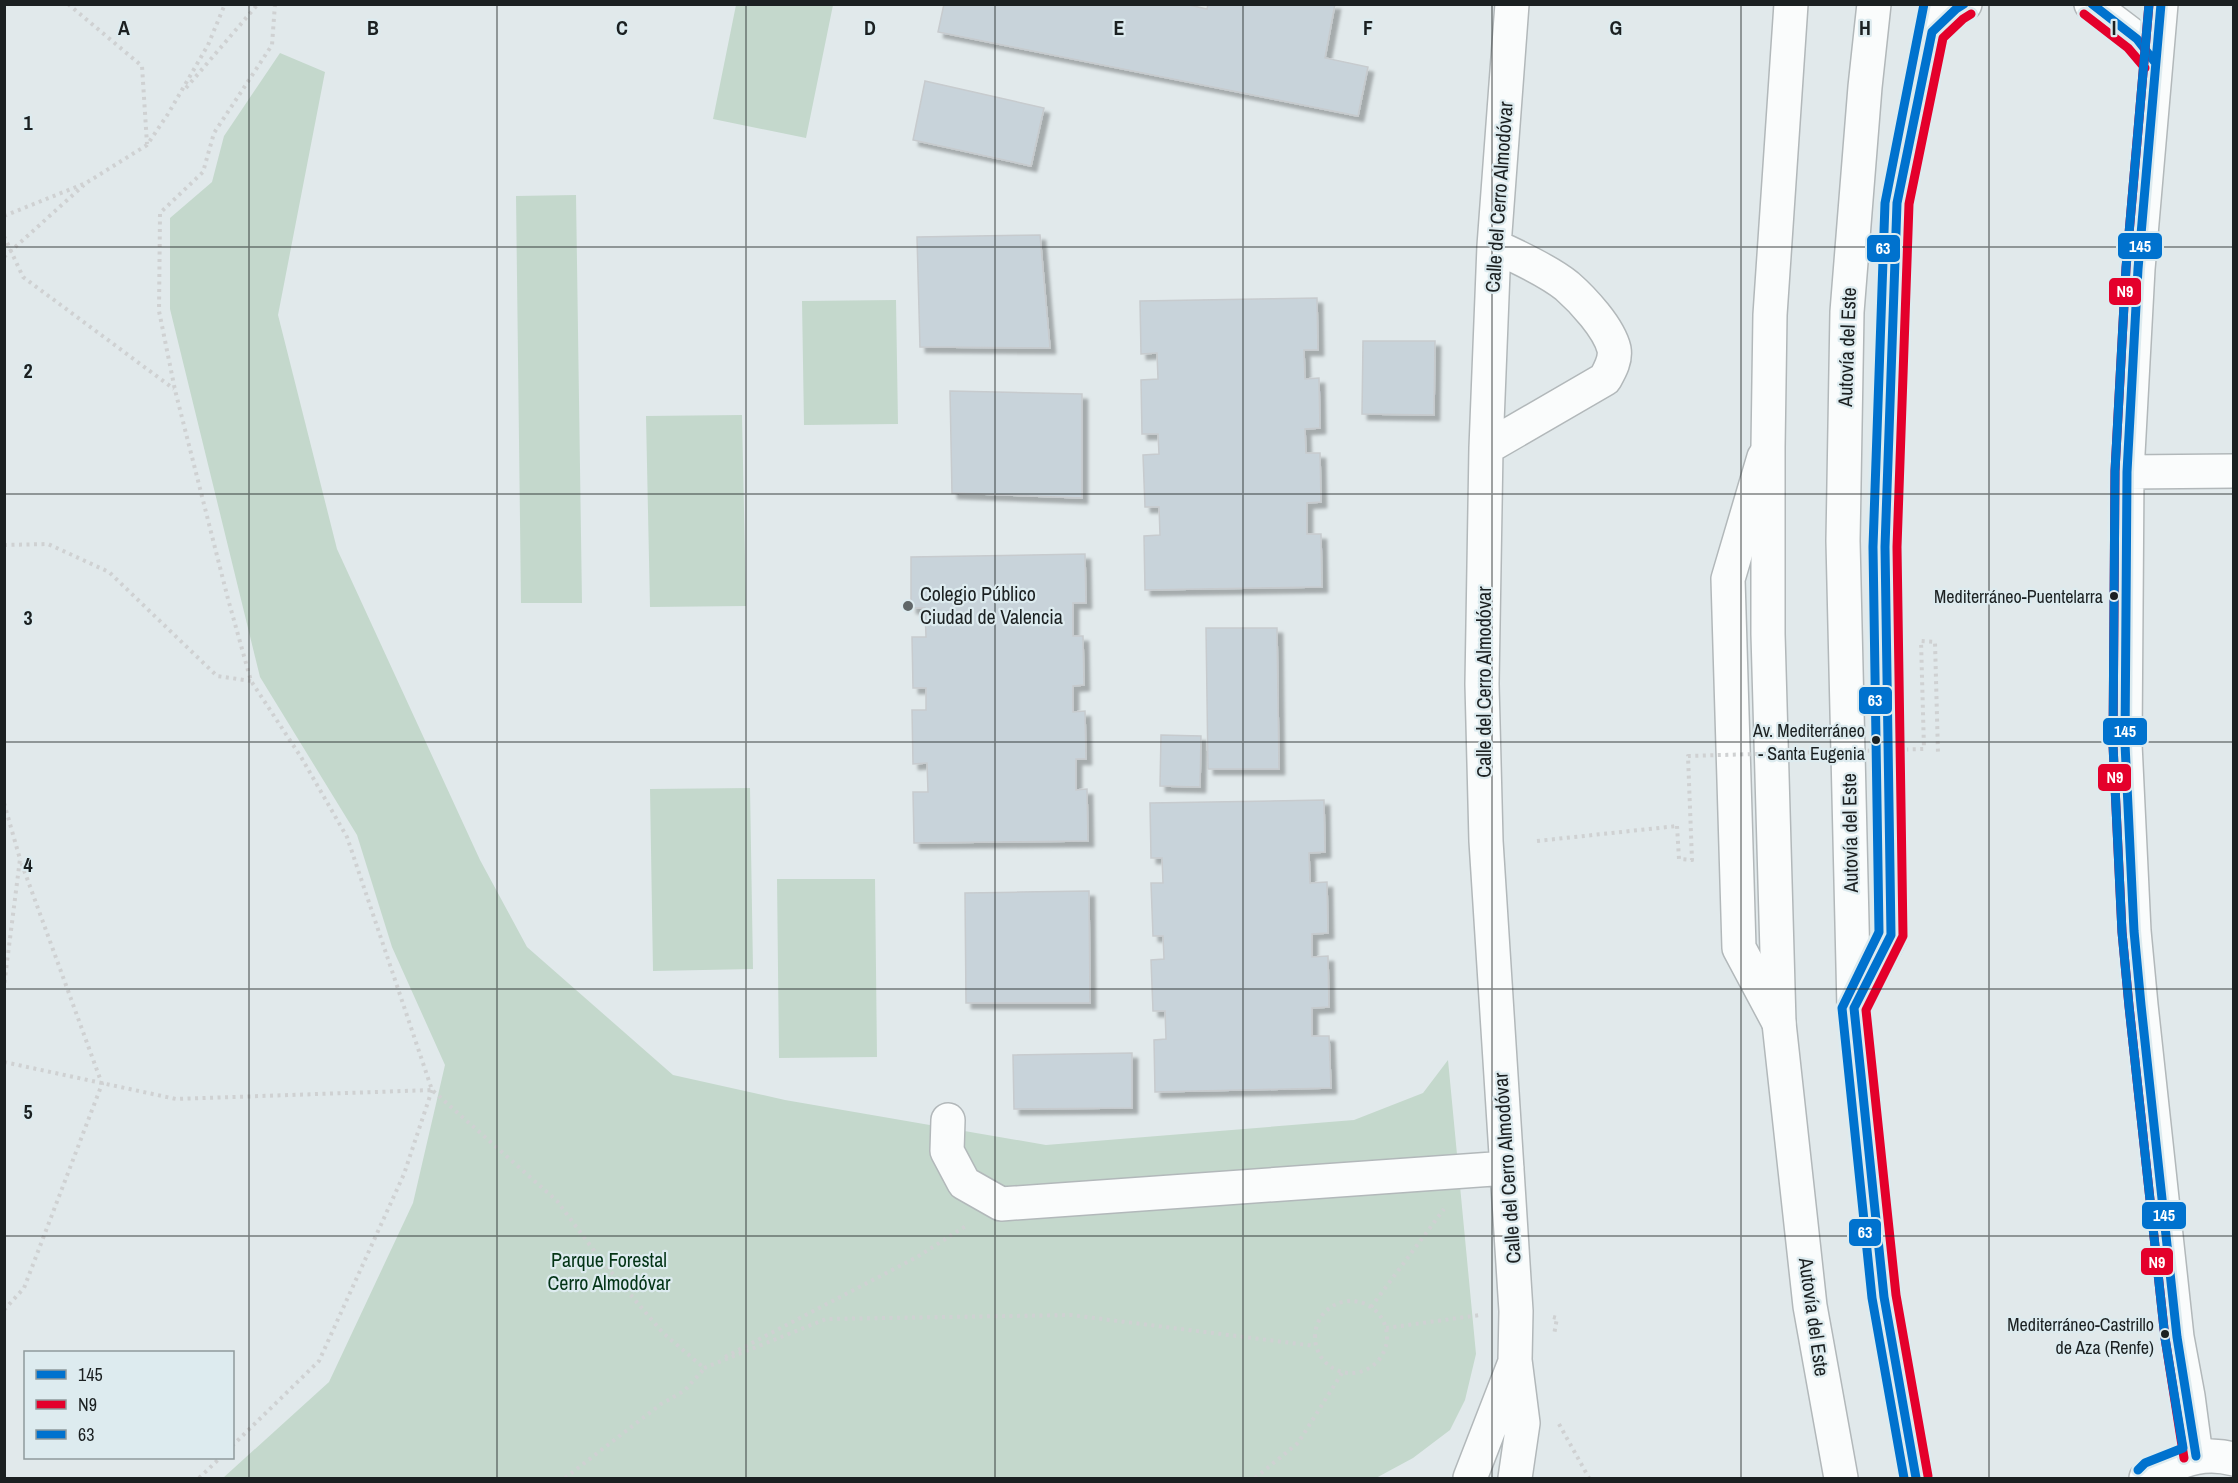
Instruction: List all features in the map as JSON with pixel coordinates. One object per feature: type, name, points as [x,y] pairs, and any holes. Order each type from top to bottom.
[{"type":"main road","name":"Calle del Cerro Almodóvar","points":[[1512,4],[1494,246],[1486,448],[1482,684],[1486,841],[1516,1311],[1515,1360],[1523,1423],[1515,1479]]},
{"type":"main road","name":"Autovía del Este","points":[[1791,4],[1770,315],[1768,447],[1768,634],[1779,1023],[1810,1306],[1840,1479]]},
{"type":"main road","name":"Autovía del Este","points":[[1874,4],[1847,312],[1842,541],[1854,1008],[1884,1298],[1916,1479]]},
{"type":"main road","points":[[1854,1008],[1891,935],[1885,547],[1898,202],[1934,18],[1965,4]]},
{"type":"main road","points":[[2091,4],[2137,39],[2154,61]]},
{"type":"main road","points":[[2161,4],[2154,61],[2138,269],[2127,472],[2125,744],[2134,931],[2176,1337],[2196,1456]]},
{"type":"main road","points":[[1486,448],[1605,379],[1613,365],[1614,350],[1605,327],[1566,286],[1494,246]]},
{"type":"main road","points":[[2127,472],[2234,471]]},
{"type":"main road","points":[[948,1119],[948,1151],[964,1183],[1001,1204],[1508,1168]]},
{"type":"main road","name":"Calle del Cerro Almodóvar","points":[[1470,1479],[1515,1360]]},
{"type":"main road","points":[[2146,1479],[2150,1474],[2196,1456],[2218,1454],[2234,1458]]},
{"type":"path","points":[[68,4],[142,66],[147,145]]},
{"type":"path","points":[[4,216],[86,183],[147,145],[208,45],[225,4]]},
{"type":"path","points":[[178,96],[258,4]]},
{"type":"path","points":[[275,4],[272,45],[214,133],[203,172],[160,213],[159,311],[174,390],[251,681],[301,757],[347,837],[432,1090],[557,1201],[601,1260],[663,1333],[704,1368]]},
{"type":"path","points":[[4,257],[86,183]]},
{"type":"path","points":[[4,236],[22,277],[174,390]]},
{"type":"path","points":[[4,545],[48,544],[109,572],[217,676],[251,681]]},
{"type":"path","points":[[1537,841],[1677,826],[1679,859],[1692,860],[1689,756],[1924,749],[1921,641],[1935,642],[1938,754]]},
{"type":"path","points":[[4,803],[20,859],[102,1084],[24,1288],[4,1310]]},
{"type":"path","points":[[4,986],[20,859]]},
{"type":"path","points":[[4,1062],[176,1099],[432,1090]]},
{"type":"path","points":[[234,1444],[319,1361],[404,1174],[432,1090]]},
{"type":"path","points":[[1371,1307],[1457,1190],[1454,1172]]},
{"type":"path","points":[[565,1479],[662,1404],[684,1391],[704,1368],[917,1257],[1001,1204]]},
{"type":"path","points":[[1347,1301],[1360,1302],[1371,1307],[1380,1316],[1386,1328],[1387,1340],[1384,1352],[1377,1363],[1355,1374],[1342,1373],[1325,1363],[1315,1346],[1314,1334],[1317,1322],[1325,1311],[1335,1304],[1347,1301]]},
{"type":"path","points":[[1386,1328],[1516,1311]]},
{"type":"path","points":[[704,1368],[825,1319],[1071,1315],[1315,1346]]},
{"type":"path","points":[[1549,1316],[1557,1318],[1553,1339]]},
{"type":"path","points":[[1255,1479],[1298,1443],[1342,1373]]},
{"type":"path","points":[[1554,1414],[1589,1479]]},
{"type":"path","points":[[199,1479],[219,1459]]},
{"type":"green space","points":[[736,5],[833,5],[806,138],[713,119]]},
{"type":"green space","name":"Parque Forestal Cerro Almodóvar","points":[[280,53],[325,72],[278,315],[337,549],[480,860],[527,947],[673,1075],[785,1100],[1046,1145],[1354,1120],[1423,1093],[1448,1060],[1476,1354],[1465,1400],[1450,1430],[1413,1458],[1376,1478],[223,1478],[329,1382],[413,1203],[445,1065],[392,947],[357,835],[260,677],[170,309],[170,218],[212,182],[224,136]]},
{"type":"green space","points":[[576,195],[582,603],[521,603],[516,196]]},
{"type":"green space","points":[[896,300],[898,424],[804,425],[802,301]]},
{"type":"green space","points":[[742,415],[746,606],[650,607],[646,416]]},
{"type":"green space","points":[[750,788],[753,969],[653,971],[650,789]]},
{"type":"green space","points":[[777,879],[875,879],[877,1057],[779,1058]]},
{"type":"building","points":[[944,4],[1185,4],[1207,9],[1208,4],[1335,4],[1325,58],[1368,67],[1358,116],[938,32]]},
{"type":"building","points":[[925,81],[1044,108],[1031,166],[913,140]]},
{"type":"building","points":[[1040,235],[1050,348],[920,347],[917,237]]},
{"type":"building","points":[[1317,298],[1318,350],[1304,350],[1305,379],[1319,378],[1320,428],[1305,429],[1306,453],[1320,453],[1321,502],[1307,503],[1307,534],[1321,534],[1322,587],[1145,590],[1144,536],[1160,535],[1159,507],[1145,507],[1143,455],[1159,454],[1158,434],[1142,434],[1141,380],[1158,379],[1157,353],[1141,354],[1140,301]]},
{"type":"building","points":[[1363,341],[1435,341],[1434,415],[1362,414]]},
{"type":"building","points":[[950,391],[1082,394],[1082,498],[952,493]]},
{"type":"building","points":[[1085,554],[1086,603],[1073,603],[1073,636],[1083,636],[1084,685],[1073,686],[1073,712],[1085,711],[1086,759],[1076,759],[1076,790],[1087,789],[1088,841],[914,843],[913,792],[928,792],[927,763],[913,764],[912,710],[926,710],[926,688],[913,688],[912,637],[926,637],[925,608],[911,608],[911,557]]},
{"type":"building","points":[[1206,628],[1277,628],[1279,769],[1208,769]]},
{"type":"building","points":[[1161,735],[1201,736],[1200,787],[1160,786]]},
{"type":"building","points":[[1324,800],[1325,852],[1309,853],[1310,883],[1327,882],[1328,933],[1312,934],[1312,957],[1328,956],[1329,1007],[1312,1008],[1312,1036],[1329,1036],[1331,1088],[1155,1092],[1154,1040],[1166,1039],[1165,1011],[1153,1011],[1151,960],[1164,959],[1163,936],[1153,936],[1151,883],[1163,883],[1162,858],[1151,858],[1150,803]]},
{"type":"building","points":[[1089,891],[1090,1003],[966,1003],[965,893]]},
{"type":"building","points":[[1132,1053],[1132,1108],[1014,1109],[1013,1055]]},
{"type":"transit line","name":"63","points":[[1904,1478],[1872,1298],[1842,1008],[1879,932],[1873,547],[1885,203],[1924,4]]},
{"type":"transit line","name":"145","points":[[1916,1478],[1884,1297],[1854,1008],[1891,935],[1885,547],[1897,203],[1932,32],[1964,4]]},
{"type":"transit line","name":"145","points":[[2092,4],[2137,39],[2154,61]]},
{"type":"transit line","name":"N9","points":[[2149,4],[2126,268],[2115,471],[2113,745],[2122,932],[2129,1006],[2165,1338],[2184,1458]]},
{"type":"transit line","name":"63","points":[[2138,1470],[2145,1463],[2183,1448],[2165,1338],[2129,1006],[2122,932],[2113,745],[2115,471],[2126,268],[2149,4]]},
{"type":"transit line","name":"145","points":[[2161,4],[2138,269],[2127,472],[2125,744],[2134,931],[2141,1005],[2177,1337],[2196,1456]]},
{"type":"transit line","name":"N9","points":[[1928,1476],[1896,1295],[1866,1010],[1903,936],[1897,547],[1909,204],[1943,38],[1971,14]]},
{"type":"transit line","name":"N9","points":[[2084,14],[2128,48],[2145,68]]},
{"type":"place","name":"Mediterráneo-Puentelarra","points":[[2114,596]]},
{"type":"place","name":"Colegio Público Ciudad de Valencia","points":[[908,606]]},
{"type":"place","name":"Av. Mediterráneo - Santa Eugenia","points":[[1876,740]]},
{"type":"place","name":"Mediterráneo-Castrillo de Aza (Renfe)","points":[[2165,1334]]}]
